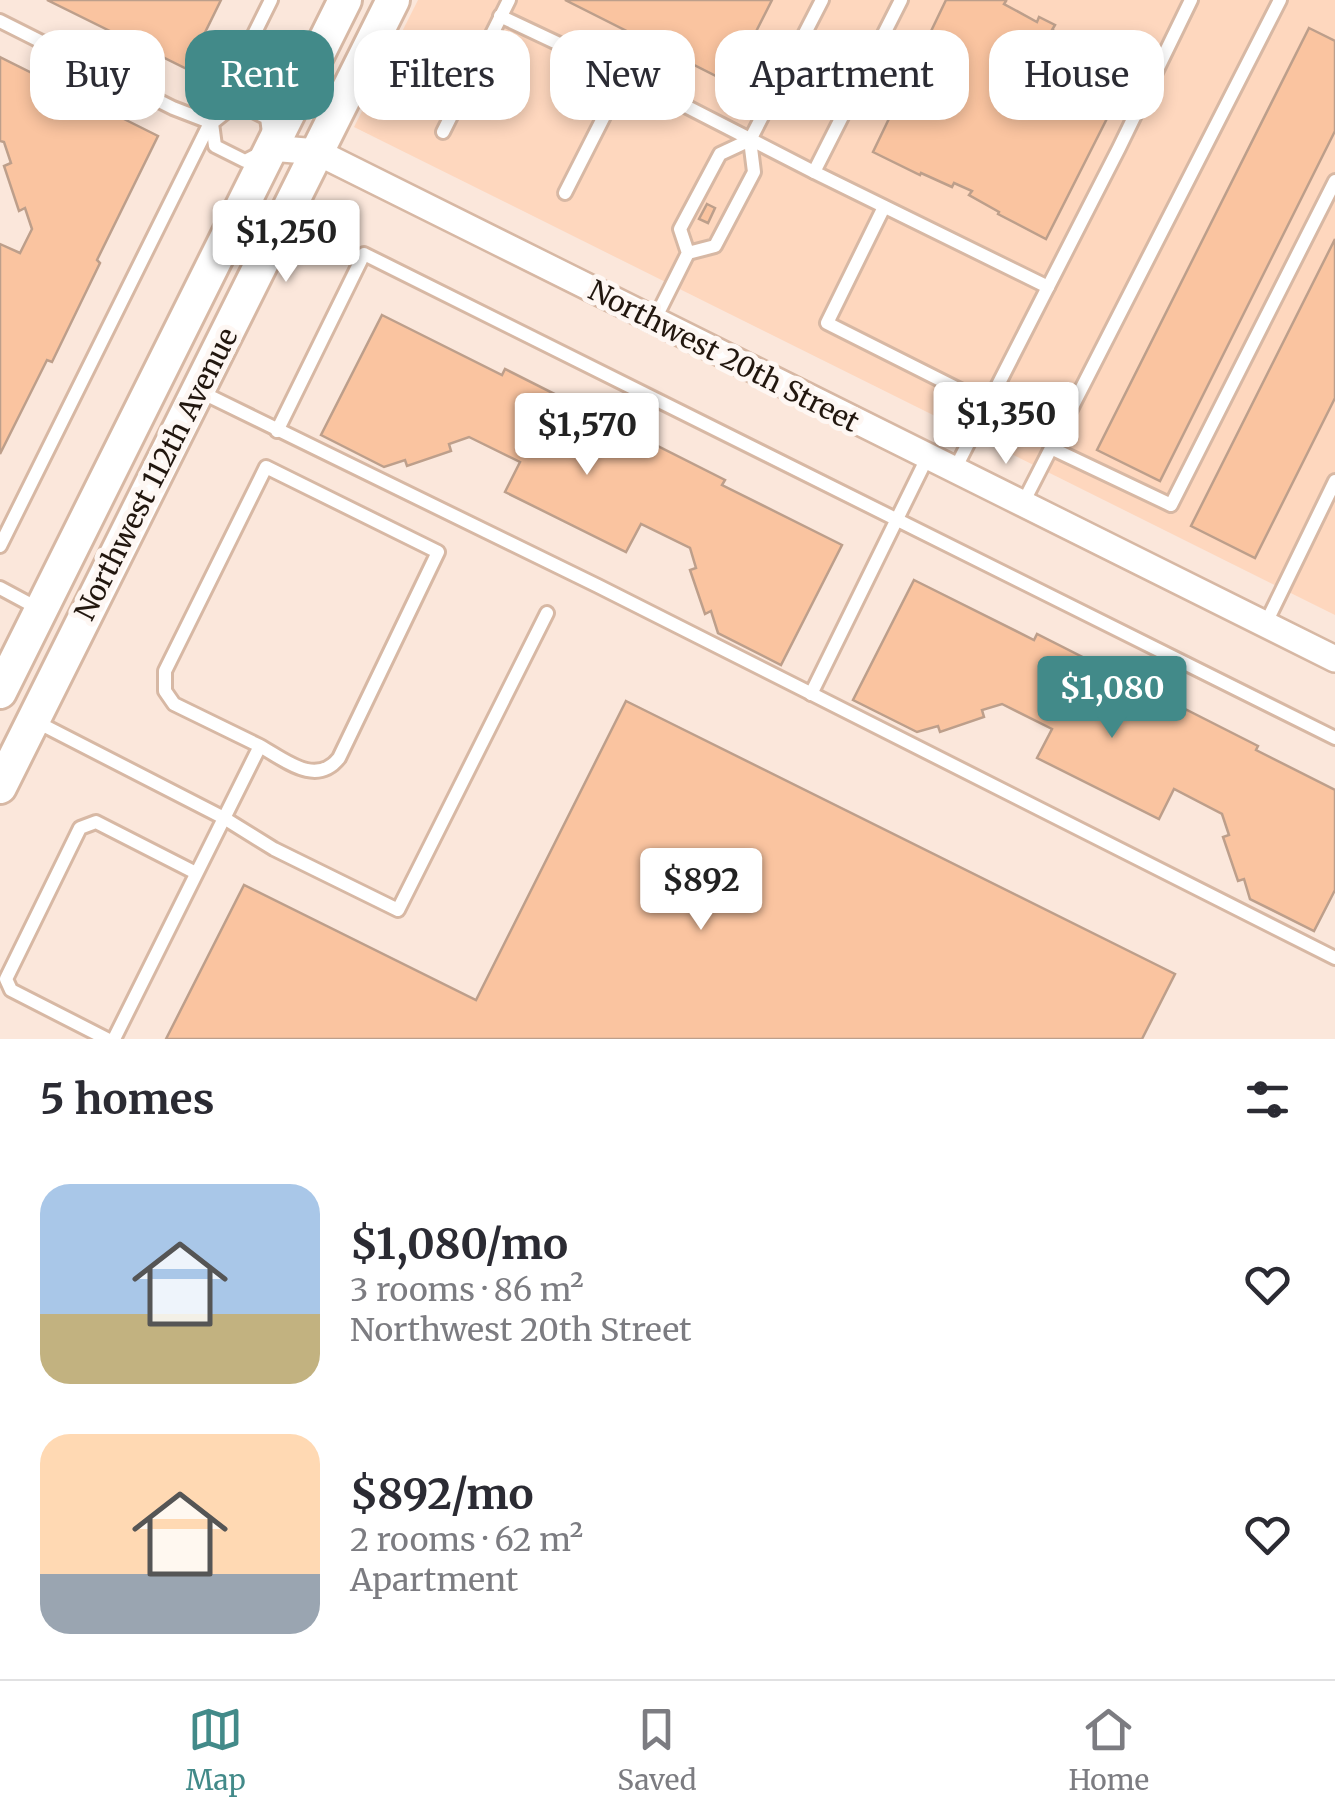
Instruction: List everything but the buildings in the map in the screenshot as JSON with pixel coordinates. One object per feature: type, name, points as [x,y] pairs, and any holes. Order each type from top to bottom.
[{"type":"street","name":"Northwest 112th Avenue","points":[[0,692],[346,0]]},
{"type":"street","name":"Northwest 112th Avenue","points":[[0,787],[393,0]]},
{"type":"street","name":"Northwest 20th Street","points":[[271,148],[317,152],[1335,660]]},
{"type":"street","points":[[0,705],[33,720]]},
{"type":"lane","points":[[0,546],[6,521],[271,0]]},
{"type":"lane","points":[[443,132],[509,0]]},
{"type":"lane","points":[[688,254],[714,246],[754,172],[750,140],[822,0]]},
{"type":"lane","points":[[814,172],[901,0]]},
{"type":"lane","points":[[954,471],[1191,0]]},
{"type":"lane","points":[[1022,505],[1280,0]]},
{"type":"lane","points":[[500,16],[550,39]]},
{"type":"lane","points":[[0,21],[174,108],[212,122]]},
{"type":"lane","points":[[237,103],[267,118],[271,148],[244,162],[214,146],[212,122],[237,103]]},
{"type":"lane","points":[[695,111],[1048,287]]},
{"type":"lane","points":[[565,192],[602,120]]},
{"type":"lane","points":[[654,322],[688,254],[680,229],[720,154],[750,140]]},
{"type":"lane","points":[[1051,448],[1172,505],[1335,182]]},
{"type":"lane","points":[[884,207],[827,323],[988,404]]},
{"type":"lane","points":[[277,431],[364,254],[1335,738]]},
{"type":"lane","points":[[198,391],[598,586],[1335,958]]},
{"type":"lane","points":[[811,694],[927,458]]},
{"type":"lane","points":[[266,467],[438,552],[334,765],[322,772],[311,772],[260,746],[174,704],[164,682],[165,671],[266,467]]},
{"type":"lane","points":[[1265,624],[1335,481]]},
{"type":"lane","points":[[0,588],[41,610]]},
{"type":"lane","points":[[33,720],[224,818],[274,849],[398,910],[546,613]]},
{"type":"lane","points":[[196,872],[96,822],[80,828],[6,979],[11,990],[111,1039],[224,818],[260,746]]},
{"type":"shaded area","points":[[418,0],[1335,0],[1335,615],[354,127],[358,120],[530,120],[530,30],[403,30]]}]
